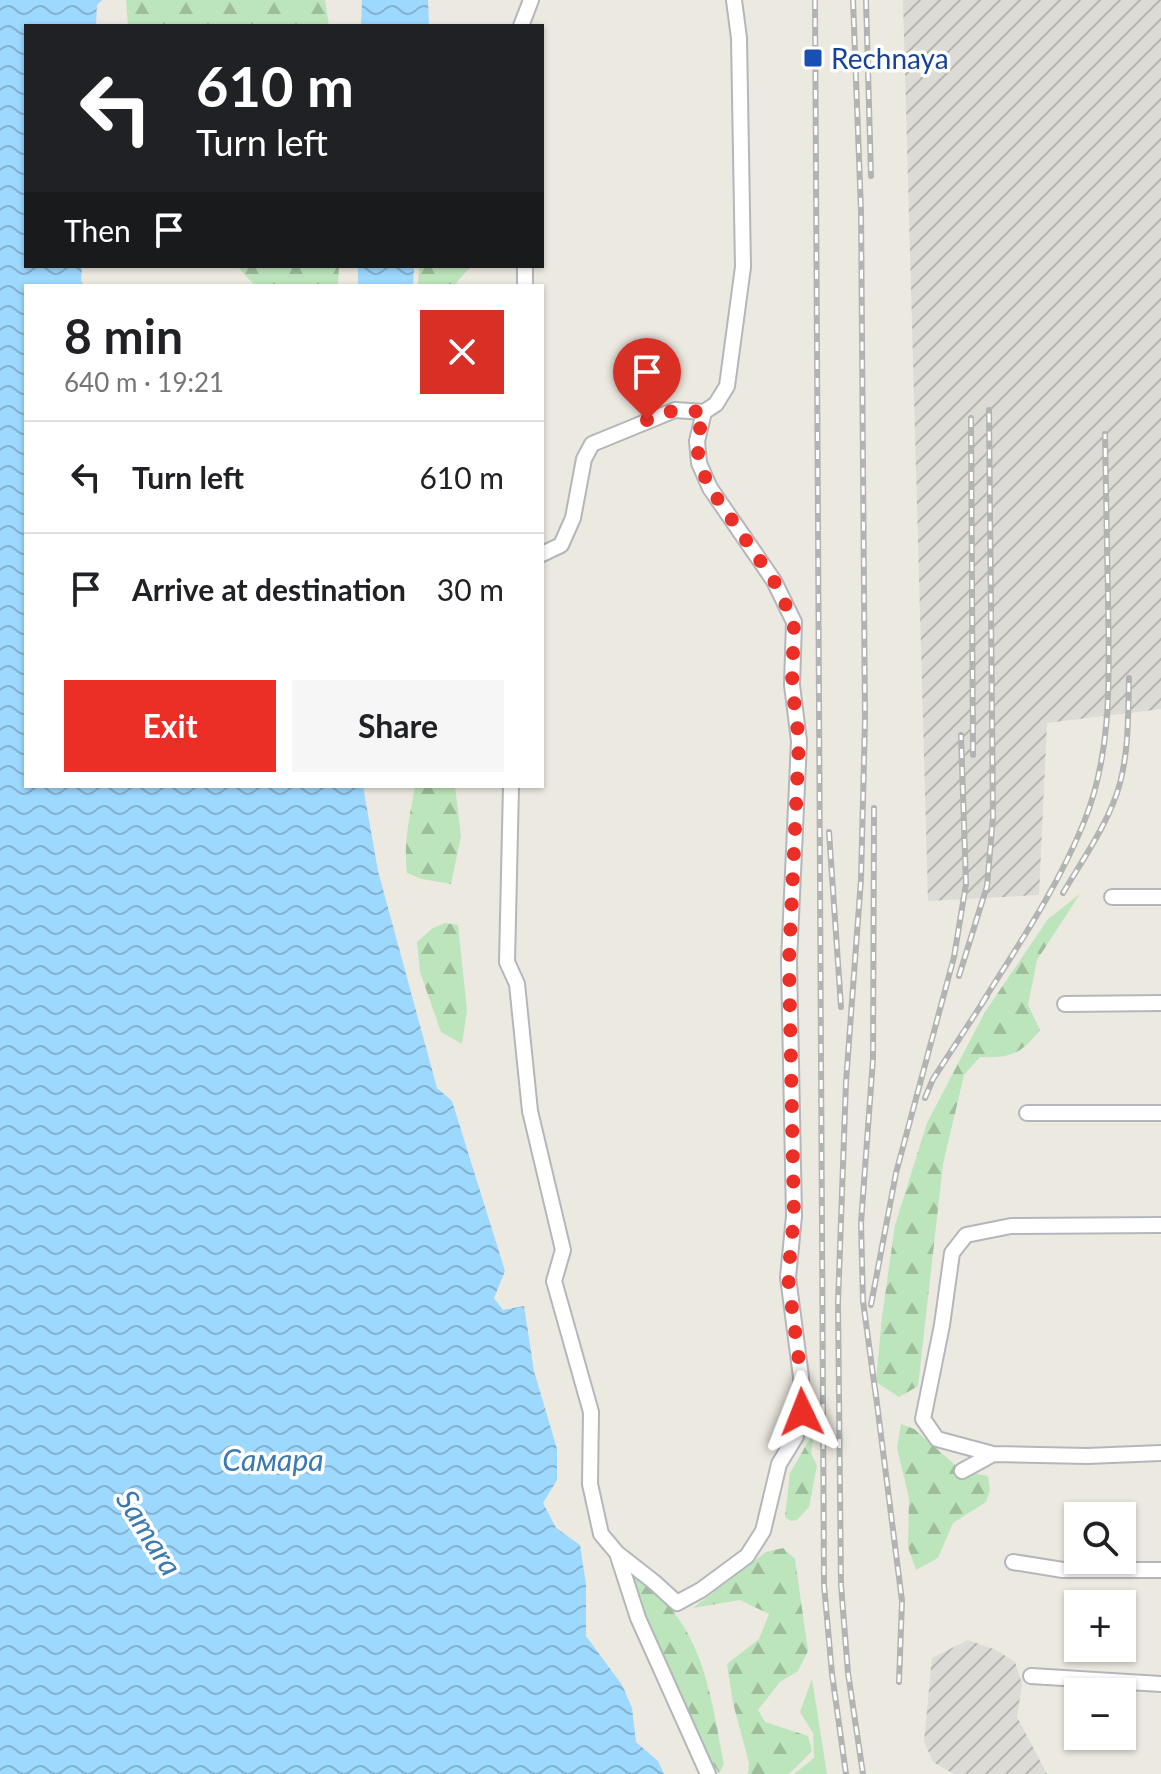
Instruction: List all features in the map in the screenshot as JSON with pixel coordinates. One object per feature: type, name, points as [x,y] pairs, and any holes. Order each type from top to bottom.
[{"type":"street","points":[[522,24],[531,0]]},
{"type":"street","points":[[544,553],[561,545],[573,518],[584,459],[592,444],[675,410],[704,412],[716,404],[727,386],[743,267],[739,38],[734,0]]},
{"type":"street","points":[[511,788],[507,962],[517,984],[530,1111],[563,1250],[554,1281],[591,1412],[590,1484],[601,1534],[617,1553],[677,1603],[701,1590],[747,1556],[763,1531],[779,1464],[796,1436],[802,1412],[801,1377],[788,1277],[794,1216],[789,961],[799,741],[792,685],[794,622],[774,581],[704,476],[697,441],[704,412]]},
{"type":"street","points":[[1112,897],[1161,897]]},
{"type":"street","points":[[1065,1004],[1161,1003]]},
{"type":"street","points":[[1027,1113],[1161,1113]]},
{"type":"street","points":[[1161,1225],[1011,1226],[966,1235],[952,1253],[942,1325],[923,1419],[937,1439],[993,1454],[1087,1456],[1161,1453]]},
{"type":"street","points":[[962,1471],[993,1454]]},
{"type":"street","points":[[617,1553],[638,1618],[708,1774]]},
{"type":"street","points":[[1013,1562],[1063,1570],[1161,1570]]},
{"type":"street","points":[[1031,1676],[1161,1684]]},
{"type":"shaded area","points":[[903,0],[1161,0],[1161,709],[1047,723],[1039,895],[928,901]]},
{"type":"shaded area","points":[[968,1640],[996,1650],[1015,1662],[1022,1684],[1017,1717],[1047,1774],[954,1774],[933,1762],[924,1741],[932,1658]]},
{"type":"green space","points":[[126,0],[325,0],[329,24],[128,24]]},
{"type":"green space","points":[[239,268],[339,268],[338,284],[253,284]]},
{"type":"green space","points":[[419,268],[469,268],[457,284],[418,284]]},
{"type":"green space","points":[[415,788],[455,788],[461,836],[451,884],[407,873],[409,819]]},
{"type":"green space","points":[[1080,894],[1037,960],[1028,1005],[1040,1030],[1027,1045],[1014,1053],[980,1057],[964,1075],[943,1164],[918,1386],[899,1397],[876,1382],[882,1317],[895,1225],[927,1123],[985,1012],[1048,919]]},
{"type":"green space","points":[[445,923],[458,925],[467,1011],[462,1044],[441,1032],[420,972],[417,942],[433,928]]},
{"type":"green space","points":[[901,1424],[914,1429],[962,1471],[988,1476],[990,1490],[986,1502],[953,1523],[938,1558],[916,1570],[908,1547],[909,1498],[897,1448]]},
{"type":"green space","points":[[815,1430],[811,1453],[817,1466],[809,1507],[797,1520],[791,1521],[785,1517],[790,1473]]},
{"type":"green space","points":[[783,1548],[795,1559],[808,1651],[798,1671],[780,1682],[758,1710],[765,1722],[808,1736],[812,1751],[789,1774],[748,1774],[749,1763],[733,1703],[727,1664],[759,1639],[769,1614],[740,1600],[693,1608],[766,1552]]},
{"type":"green space","points":[[628,1574],[641,1581],[670,1608],[695,1649],[704,1671],[715,1717],[724,1764],[719,1773],[668,1668]]},
{"type":"green space","points":[[812,1679],[827,1774],[794,1774],[814,1758],[813,1733],[800,1712]]},
{"type":"water","name":"Самара","points":[[0,0],[102,0],[97,5],[96,24],[24,24],[24,268],[82,268],[83,284],[24,284],[24,788],[363,788],[378,871],[437,1088],[452,1101],[505,1271],[494,1298],[503,1310],[524,1306],[534,1371],[557,1449],[557,1480],[543,1503],[556,1528],[580,1545],[586,1584],[586,1636],[622,1685],[632,1708],[636,1742],[658,1761],[664,1774],[0,1774]]},
{"type":"water","points":[[362,0],[428,0],[429,24],[361,24]]},
{"type":"water","points":[[358,268],[414,268],[413,284],[358,284]]},
{"type":"railway","points":[[815,0],[824,1585],[846,1774]]},
{"type":"railway","points":[[853,0],[861,211],[865,720],[861,879],[846,1082],[838,1303],[841,1585],[848,1673],[863,1774]]},
{"type":"railway","points":[[866,0],[871,176]]},
{"type":"railway","points":[[959,976],[987,886],[993,817],[989,410]]},
{"type":"railway","points":[[971,418],[973,755]]},
{"type":"railway","points":[[982,1003],[1037,915],[1074,846],[1100,768],[1108,684],[1105,434]]},
{"type":"railway","points":[[1063,893],[1103,826],[1116,797],[1127,744],[1129,678]]},
{"type":"railway","points":[[871,1305],[896,1173],[954,957],[966,884],[961,735]]},
{"type":"railway","points":[[874,808],[873,1059],[861,1223],[863,1301],[876,1397]]},
{"type":"railway","points":[[829,832],[841,1007]]},
{"type":"railway","points":[[925,1098],[933,1079],[987,996]]},
{"type":"railway","points":[[875,1388],[902,1601],[899,1682]]},
{"type":"place","name":"Rechnaya","points":[[813,58]]},
{"type":"route","points":[[647,420],[675,410],[704,412],[697,441],[699,463],[710,488],[774,581],[794,622],[792,685],[799,741],[789,961],[794,1216],[788,1277],[801,1377],[802,1412]]},
{"type":"water label","name":"Samara","points":[[150,1532]]}]
